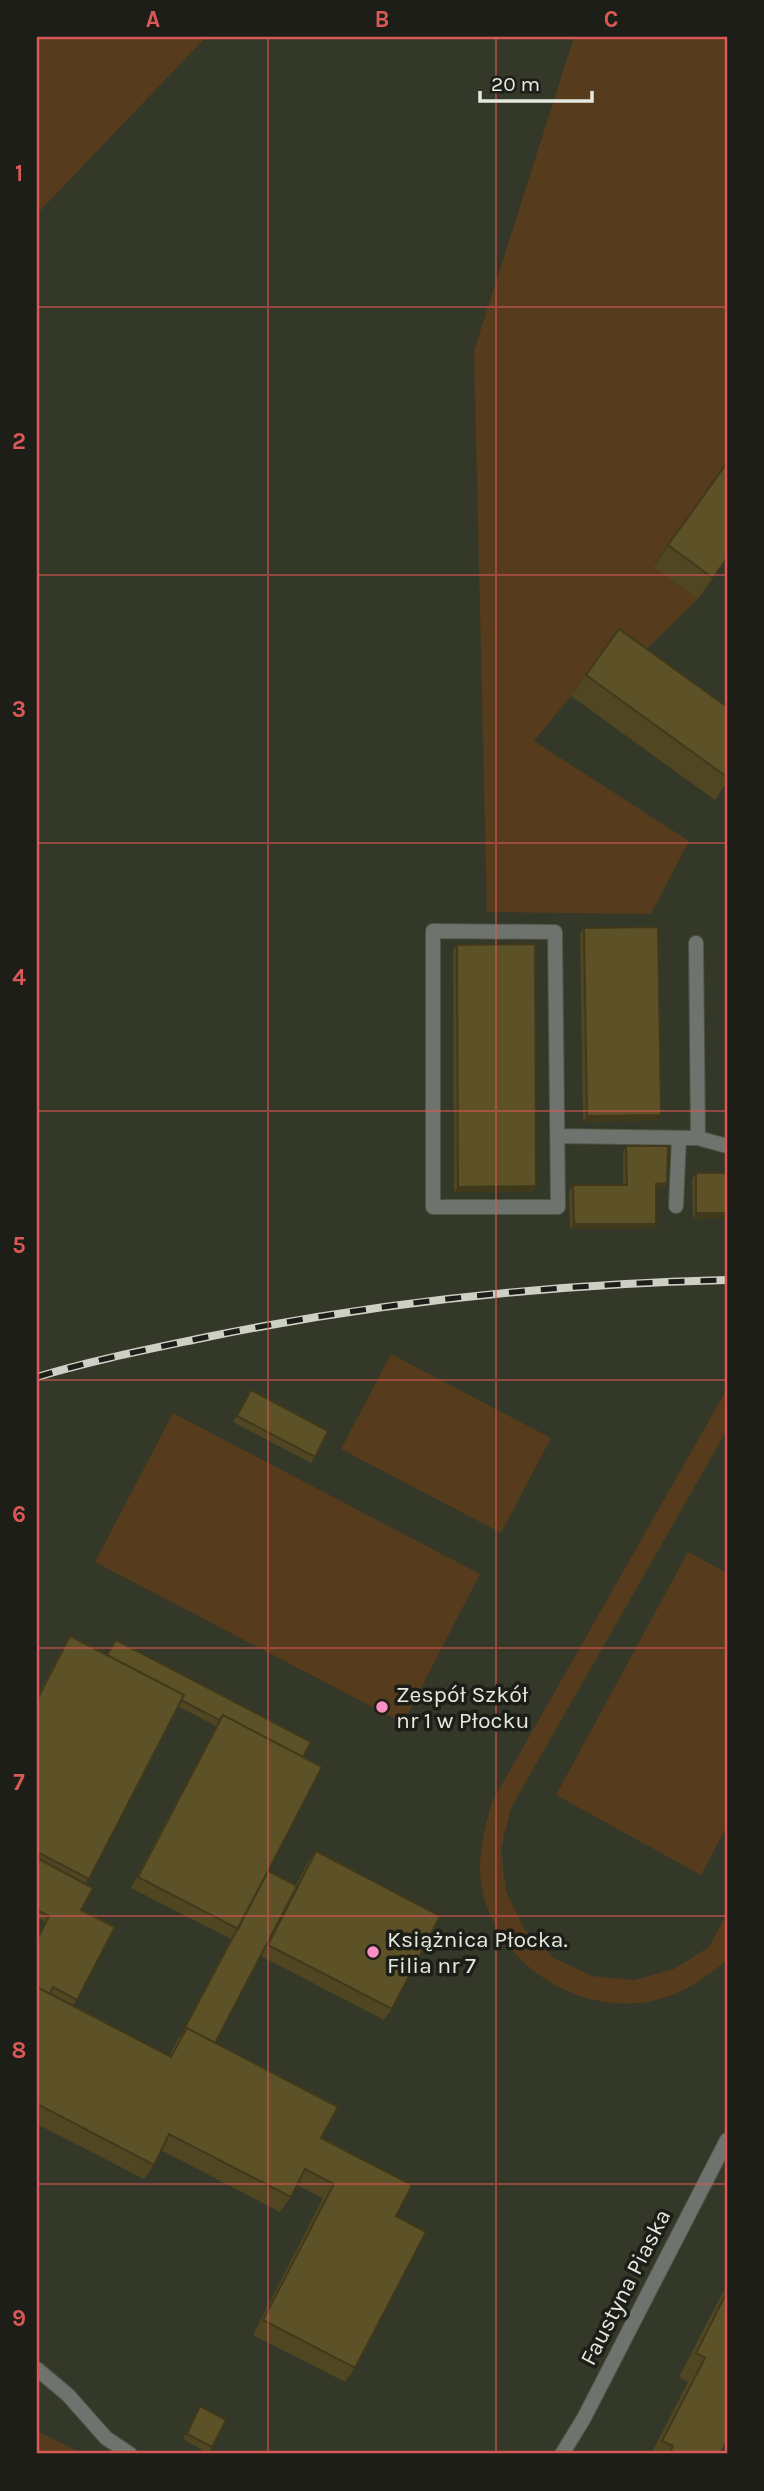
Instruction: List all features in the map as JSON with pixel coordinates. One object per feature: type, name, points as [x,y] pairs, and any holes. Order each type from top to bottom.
[{"type":"street","points":[[433,931],[555,932],[558,1136],[558,1207],[433,1207],[433,931]]},
{"type":"street","points":[[696,943],[698,1138]]},
{"type":"street","points":[[558,1136],[698,1138],[727,1146]]},
{"type":"street","points":[[676,1206],[680,1138]]},
{"type":"street","name":"Faustyna Piaska","points":[[562,2454],[584,2418],[727,2140]]},
{"type":"street","points":[[37,2369],[68,2395],[106,2438],[130,2454]]},
{"type":"shaded area","points":[[37,37],[206,37],[37,214]]},
{"type":"shaded area","points":[[574,37],[727,37],[727,463],[653,566],[698,599],[627,668],[603,651],[534,741],[689,841],[651,914],[487,912],[474,351]]},
{"type":"shaded area","points":[[391,1354],[551,1438],[501,1533],[341,1449]]},
{"type":"shaded area","points":[[727,1389],[727,1430],[511,1808],[501,1849],[506,1891],[524,1929],[554,1958],[592,1976],[634,1980],[674,1969],[709,1947],[727,1913],[727,1960],[686,1989],[651,2001],[608,2002],[580,1996],[553,1984],[529,1967],[509,1946],[493,1921],[483,1894],[480,1864],[484,1833],[492,1802]]},
{"type":"shaded area","points":[[173,1413],[480,1574],[403,1723],[95,1562]]},
{"type":"shaded area","points":[[688,1552],[727,1573],[727,1826],[701,1875],[556,1795]]},
{"type":"shaded area","points":[[37,2431],[83,2454],[37,2454]]},
{"type":"building","points":[[727,463],[727,558],[713,578],[668,545]]},
{"type":"building","points":[[619,629],[727,707],[727,777],[586,675]]},
{"type":"building","points":[[658,927],[661,1115],[587,1116],[584,928]]},
{"type":"building","points":[[535,944],[536,1186],[458,1187],[457,945]]},
{"type":"building","points":[[626,1146],[668,1146],[667,1183],[656,1184],[656,1224],[574,1224],[573,1185],[627,1185]]},
{"type":"building","points":[[696,1173],[727,1173],[727,1213],[696,1213]]},
{"type":"building","points":[[251,1390],[328,1431],[315,1457],[237,1416]]},
{"type":"building","points":[[70,1636],[184,1695],[89,1879],[37,1852],[37,1700]]},
{"type":"building","points":[[116,1640],[311,1742],[303,1757],[223,1715],[219,1720],[181,1700],[184,1695],[107,1655]]},
{"type":"building","points":[[223,1715],[322,1767],[238,1929],[138,1877]]},
{"type":"building","points":[[316,1851],[440,1916],[392,2009],[268,1945]]},
{"type":"building","points":[[37,1858],[93,1888],[81,1910],[115,1927],[77,2000],[53,1987],[50,1994],[37,1987],[37,1940],[49,1916],[37,1910]]},
{"type":"building","points":[[268,1871],[297,1886],[215,2043],[187,2028],[180,2037]]},
{"type":"building","points":[[37,1987],[171,2057],[187,2028],[338,2107],[321,2138],[412,2185],[396,2216],[426,2232],[355,2368],[263,2320],[334,2184],[305,2169],[291,2197],[169,2134],[154,2165],[37,2104]]},
{"type":"building","points":[[727,2292],[727,2441],[720,2454],[669,2454],[673,2446],[662,2441],[705,2358],[696,2353]]},
{"type":"building","points":[[200,2406],[226,2420],[212,2447],[187,2434]]},
{"type":"railway","points":[[37,1377],[100,1360],[207,1337],[336,1314],[531,1291],[727,1280]]},
{"type":"place","name":"Zespół Szkół nr 1 w Płocku","points":[[382,1707]]},
{"type":"place","name":"Książnica Płocka. Filia nr 7","points":[[373,1952]]}]
